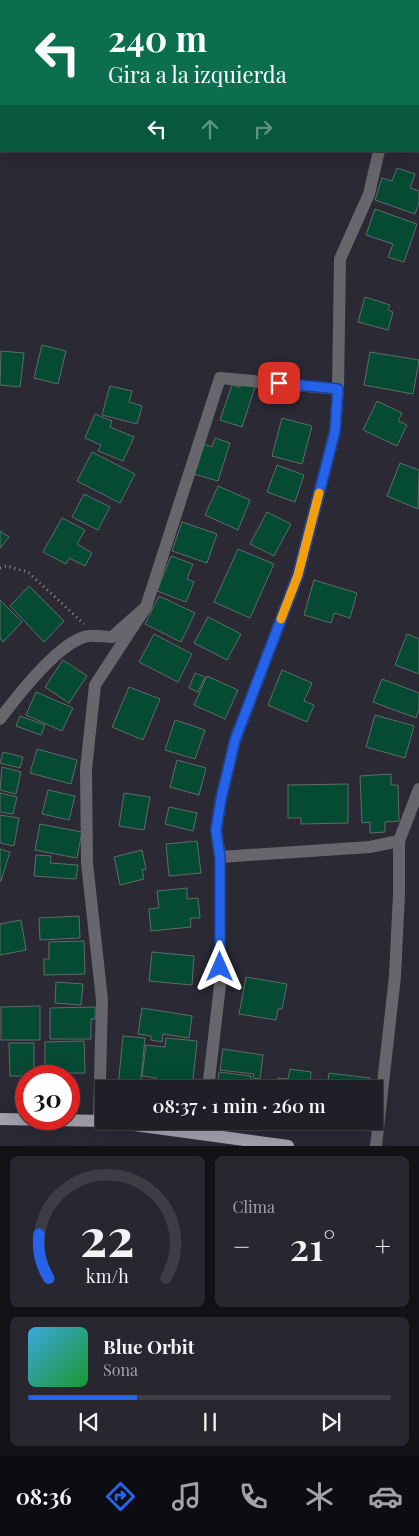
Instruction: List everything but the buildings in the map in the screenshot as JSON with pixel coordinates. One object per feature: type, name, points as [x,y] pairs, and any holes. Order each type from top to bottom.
[{"type":"main road","points":[[0,1119],[95,1121]]},
{"type":"main road","points":[[172,1130],[288,1146]]},
{"type":"street","points":[[209,1080],[220,985],[220,858],[216,830],[235,740],[298,575],[335,431],[338,389],[340,259],[369,194],[379,152]]},
{"type":"street","points":[[103,1080],[102,1000],[87,863],[86,769],[94,685],[146,606],[220,378],[338,389]]},
{"type":"street","points":[[0,718],[20,692],[66,647],[85,636],[112,637],[146,606]]},
{"type":"street","points":[[376,1146],[395,976],[399,894],[399,841],[419,789]]},
{"type":"street","points":[[220,858],[370,847],[399,841]]},
{"type":"street","points":[[203,1134],[204,1130]]},
{"type":"path","points":[[0,568],[6,566],[28,572],[97,636]]},
{"type":"slow traffic","points":[[281,619],[298,575],[319,493]]},
{"type":"route","points":[[220,967],[220,858],[216,830],[221,799],[235,740],[298,575],[335,431],[338,389],[279,383]]}]
